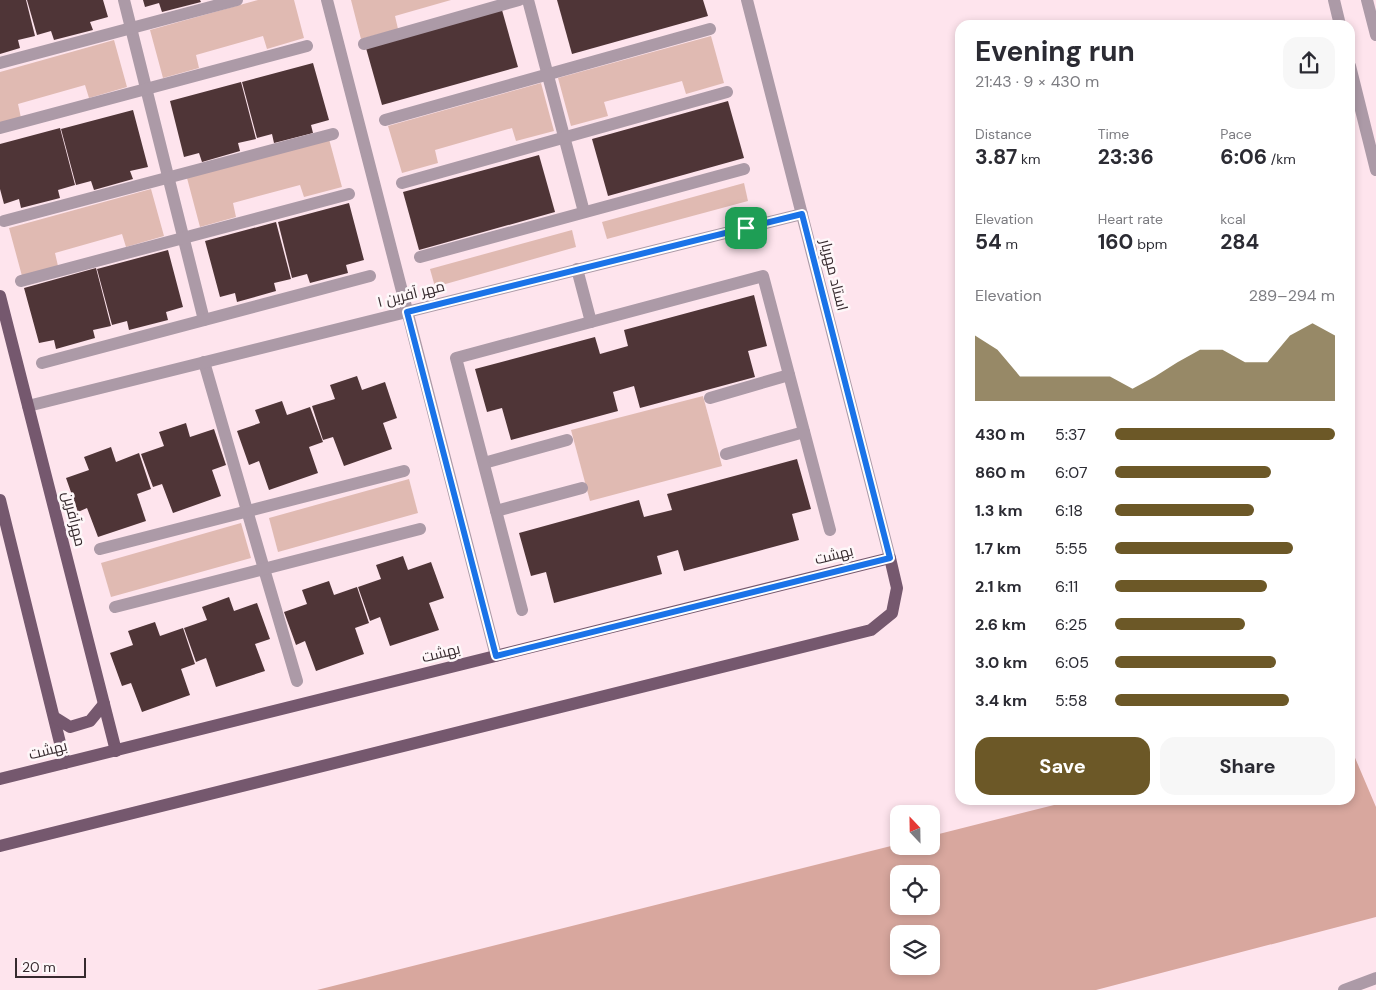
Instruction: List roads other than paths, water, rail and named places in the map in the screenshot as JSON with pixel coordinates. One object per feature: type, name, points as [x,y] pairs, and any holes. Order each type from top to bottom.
[{"type":"main road","name":"مهرآفرین","points":[[0,296],[116,751]]},
{"type":"main road","points":[[0,500],[65,763]]},
{"type":"main road","points":[[0,846],[871,630],[892,612],[897,588],[890,558]]},
{"type":"main road","name":"بهشت","points":[[0,779],[890,558]]},
{"type":"main road","points":[[54,717],[70,727],[90,722],[104,704]]},
{"type":"street","points":[[124,0],[204,320]]},
{"type":"street","points":[[0,63],[237,0]]},
{"type":"street","points":[[328,0],[496,656]]},
{"type":"street","points":[[364,44],[519,0]]},
{"type":"street","points":[[528,0],[584,212]]},
{"type":"street","name":"استاد مهریار","points":[[747,0],[890,558]]},
{"type":"street","points":[[1334,0],[1339,20]]},
{"type":"street","points":[[1367,0],[1376,35]]},
{"type":"street","points":[[385,120],[710,29]]},
{"type":"street","points":[[0,128],[307,46]]},
{"type":"street","points":[[1355,86],[1376,170]]},
{"type":"street","points":[[402,183],[727,92]]},
{"type":"street","points":[[4,221],[333,134]]},
{"type":"street","points":[[420,257],[744,168]]},
{"type":"street","points":[[21,281],[349,194]]},
{"type":"street","name":"مهر آفرین ۱","points":[[28,406],[802,214]]},
{"type":"street","points":[[577,269],[591,322]]},
{"type":"street","points":[[42,363],[370,276]]},
{"type":"street","points":[[522,610],[456,358],[763,276],[830,530]]},
{"type":"street","points":[[204,362],[297,681]]},
{"type":"street","points":[[710,398],[789,375]]},
{"type":"street","points":[[726,454],[804,432]]},
{"type":"street","points":[[484,463],[567,440]]},
{"type":"street","points":[[100,549],[404,471]]},
{"type":"street","points":[[496,511],[582,488]]},
{"type":"street","points":[[115,607],[420,529]]},
{"type":"street","points":[[1344,990],[1376,978]]}]
